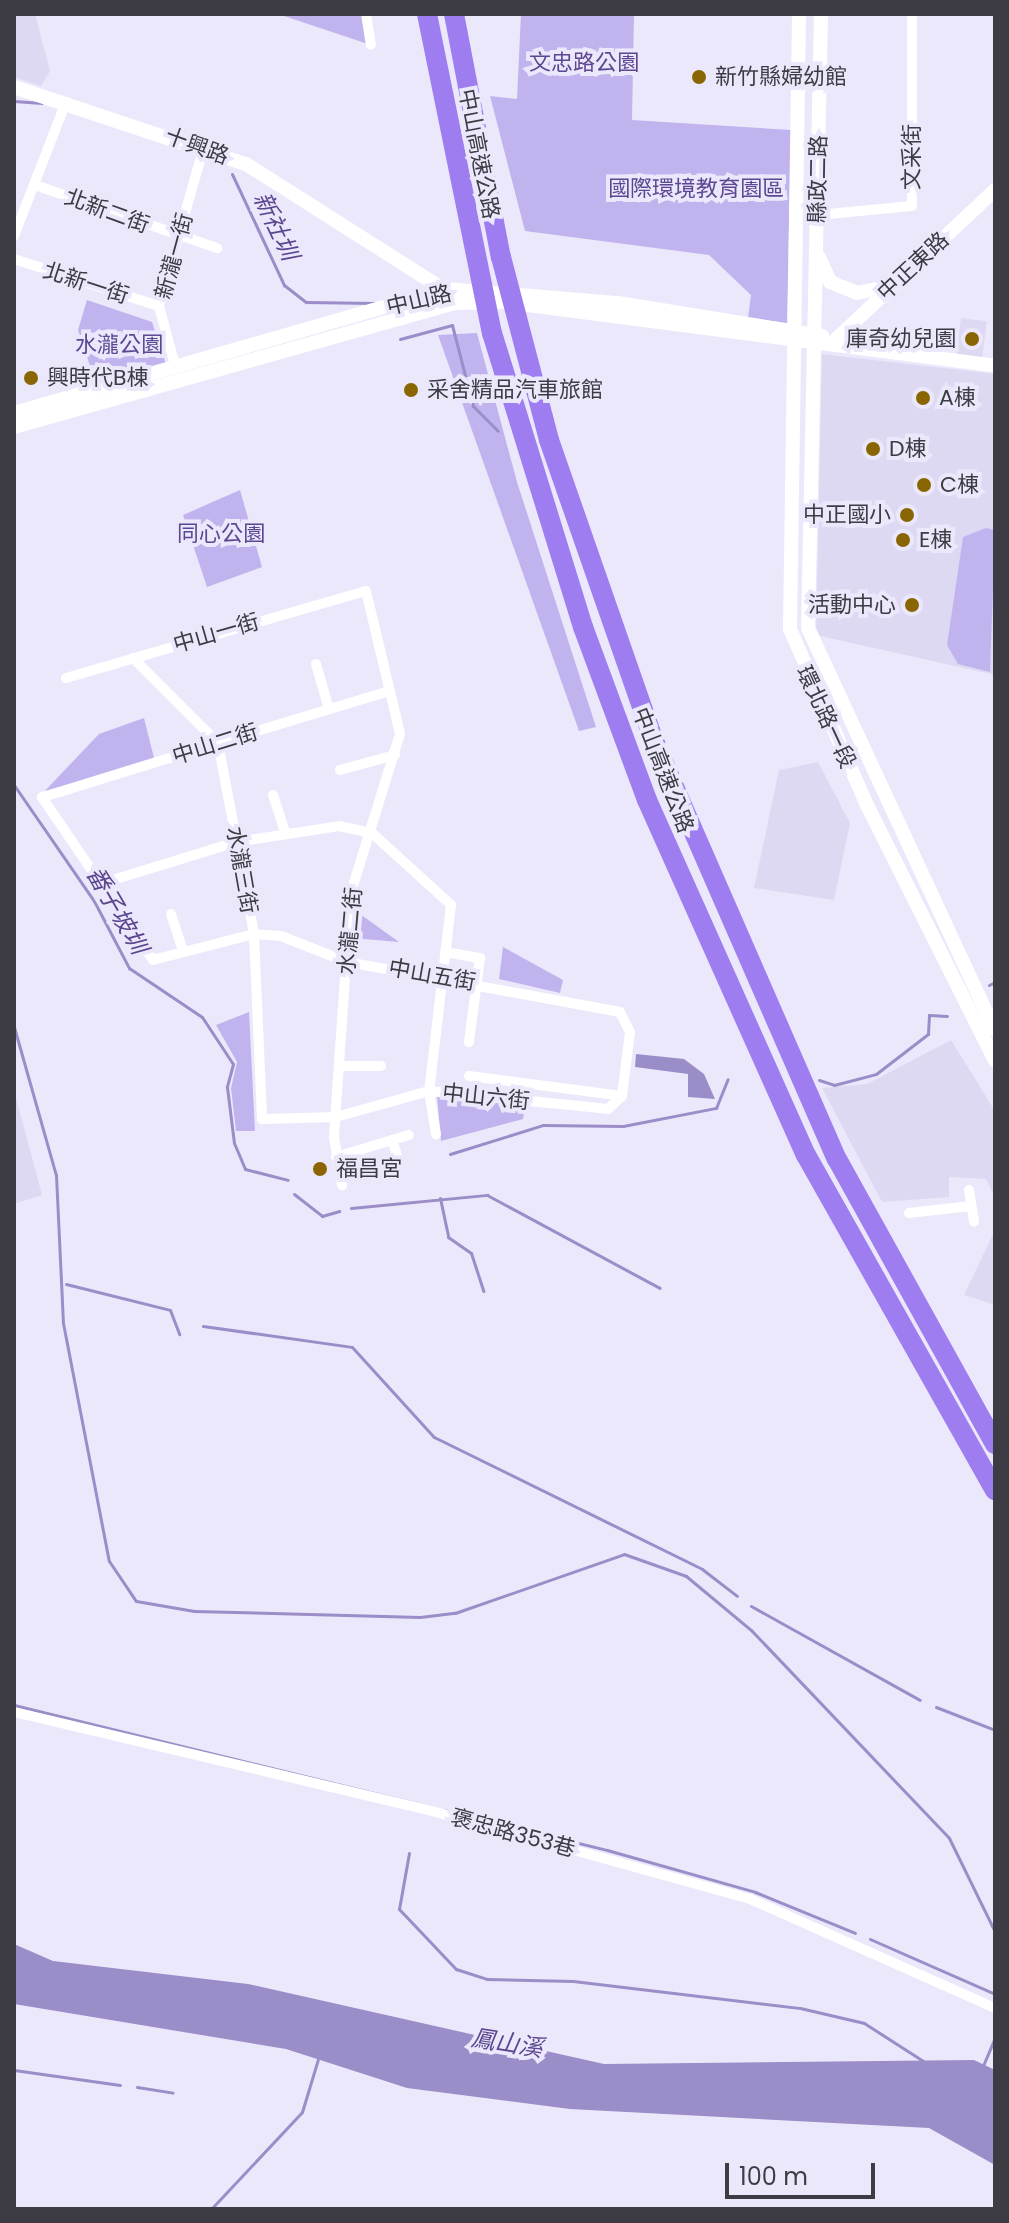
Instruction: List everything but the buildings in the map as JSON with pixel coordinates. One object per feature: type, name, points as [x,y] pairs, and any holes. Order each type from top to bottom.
[{"type":"highway","name":"中山高速公路","points":[[427,14],[492,333],[583,627],[712,953],[806,1155],[995,1490]]},
{"type":"highway","name":"中山高速公路","points":[[454,14],[505,273],[610,618],[713,884],[837,1159],[995,1444]]},
{"type":"street","points":[[366,14],[371,45]]},
{"type":"street","name":"縣政二路","points":[[793,335],[799,14]]},
{"type":"street","name":"縣政二路","points":[[816,338],[821,14]]},
{"type":"street","name":"文采街","points":[[818,215],[912,206],[912,14]]},
{"type":"street","name":"十興路","points":[[14,87],[204,146],[246,164],[446,289]]},
{"type":"street","points":[[14,236],[66,102]]},
{"type":"street","name":"新瀧一街","points":[[175,365],[159,306],[204,146]]},
{"type":"street","name":"北新二街","points":[[35,185],[217,248]]},
{"type":"street","name":"中正東路","points":[[832,343],[995,190]]},
{"type":"street","points":[[817,251],[830,282],[857,293],[892,286]]},
{"type":"street","name":"北新一街","points":[[14,259],[159,306]]},
{"type":"street","points":[[446,289],[456,303]]},
{"type":"street","name":"中山路","points":[[14,413],[446,289],[618,303],[793,335]]},
{"type":"street","name":"中山路","points":[[14,427],[456,303],[505,302],[793,335],[995,366]]},
{"type":"street","name":"環北路一段","points":[[793,335],[795,650],[995,1061]]},
{"type":"street","name":"環北路一段","points":[[816,338],[811,646],[995,1030]]},
{"type":"street","name":"中山一街","points":[[66,678],[366,591]]},
{"type":"street","name":"水瀧二街","points":[[342,1185],[336,1157],[336,1117],[351,892],[372,833],[400,734],[366,591]]},
{"type":"street","points":[[133,658],[218,743]]},
{"type":"street","points":[[316,664],[329,709]]},
{"type":"street","name":"中山二街","points":[[103,883],[42,797],[389,691]]},
{"type":"street","name":"水瀧三街","points":[[218,743],[254,934],[262,1119]]},
{"type":"street","points":[[340,770],[395,755]]},
{"type":"street","points":[[273,795],[285,833]]},
{"type":"street","points":[[103,883],[236,842],[339,826],[372,833],[451,905],[429,1091],[436,1134]]},
{"type":"street","name":"中山五街","points":[[103,883],[153,960],[254,934],[281,936],[347,962],[443,976],[620,1012],[630,1032],[622,1096]]},
{"type":"street","points":[[171,914],[183,952]]},
{"type":"street","points":[[445,952],[480,958],[469,1042]]},
{"type":"street","points":[[340,1066],[381,1066]]},
{"type":"street","points":[[469,1076],[622,1096]]},
{"type":"street","name":"中山六街","points":[[262,1119],[336,1117],[429,1091],[608,1109],[622,1096]]},
{"type":"street","points":[[336,1157],[409,1135]]},
{"type":"street","points":[[392,1140],[400,1164]]},
{"type":"street","points":[[358,1150],[364,1172]]},
{"type":"street","points":[[969,1190],[974,1222]]},
{"type":"street","points":[[909,1213],[971,1206]]},
{"type":"street","name":"褒忠路353巷","points":[[14,1712],[440,1813],[750,1899],[995,2008]]},
{"type":"shaded area","points":[[14,14],[35,14],[50,71],[41,86],[14,77]]},
{"type":"shaded area","name":"庫奇幼兒園","points":[[961,318],[987,321],[982,360],[956,357]]},
{"type":"shaded area","name":"中正國小","points":[[822,354],[995,374],[995,675],[816,635]]},
{"type":"shaded area","points":[[818,762],[850,823],[834,900],[754,888],[779,770]]},
{"type":"shaded area","points":[[951,1040],[995,1111],[995,1198],[986,1179],[949,1177],[949,1197],[882,1202],[822,1088],[867,1084]]},
{"type":"shaded area","points":[[14,1090],[42,1195],[14,1204]]},
{"type":"shaded area","points":[[995,1230],[995,1305],[964,1295]]},
{"type":"green space","points":[[278,14],[366,14],[371,45]]},
{"type":"green space","name":"國際環境教育園區","points":[[521,14],[634,14],[632,120],[791,130],[787,323],[748,318],[751,295],[709,255],[525,231],[490,96],[517,99]]},
{"type":"green space","name":"水瀧公園","points":[[87,300],[152,322],[167,367],[96,384],[78,330]]},
{"type":"green space","points":[[477,333],[517,482],[596,727],[579,731],[438,335]]},
{"type":"green space","name":"同心公園","points":[[240,490],[262,567],[207,587],[183,515]]},
{"type":"green space","points":[[986,528],[995,530],[990,672],[958,664],[947,645],[963,537]]},
{"type":"green space","points":[[144,718],[155,762],[40,796],[99,734]]},
{"type":"green space","points":[[353,909],[399,942],[352,938]]},
{"type":"green space","points":[[503,947],[563,980],[560,993],[499,979]]},
{"type":"green space","points":[[249,1012],[255,1131],[236,1131],[231,1088],[237,1062],[216,1025]]},
{"type":"green space","points":[[437,1096],[525,1105],[523,1119],[441,1141]]},
{"type":"water","points":[[636,1054],[684,1059],[704,1074],[715,1099],[688,1097],[688,1074],[635,1067]]},
{"type":"water","name":"鳳山溪","points":[[14,1944],[53,1961],[248,1984],[604,2064],[974,2060],[995,2070],[995,2165],[929,2128],[570,2109],[407,2088],[286,2049],[14,2004]]},
{"type":"waterway","name":"新社圳","points":[[14,101],[42,103]]},
{"type":"waterway","name":"新社圳","points":[[232,174],[284,285],[306,302],[375,303]]},
{"type":"waterway","name":"新社圳","points":[[400,339],[452,325],[473,406],[498,431]]},
{"type":"waterway","name":"番子坡圳","points":[[14,785],[94,901],[129,968],[202,1017],[233,1064],[227,1087],[234,1143],[245,1169],[288,1180]]},
{"type":"waterway","name":"番子坡圳","points":[[989,985],[995,982]]},
{"type":"waterway","name":"番子坡圳","points":[[819,1080],[834,1085],[876,1074],[928,1034],[929,1015],[947,1016]]},
{"type":"waterway","points":[[14,1027],[56,1175],[63,1323],[109,1561],[136,1601],[194,1611],[420,1617],[455,1613],[624,1554],[686,1576],[751,1630],[949,1838],[995,1932]]},
{"type":"waterway","name":"番子坡圳","points":[[450,1154],[543,1125],[623,1126],[716,1108],[728,1079]]},
{"type":"waterway","points":[[294,1194],[322,1216],[339,1211]]},
{"type":"waterway","points":[[351,1208],[487,1195],[660,1288]]},
{"type":"waterway","points":[[440,1198],[448,1237],[471,1253],[483,1291]]},
{"type":"waterway","points":[[66,1284],[170,1310],[179,1334]]},
{"type":"waterway","points":[[203,1326],[352,1347],[434,1437],[702,1569],[737,1596]]},
{"type":"waterway","points":[[751,1606],[920,1700]]},
{"type":"waterway","points":[[14,1705],[607,1850],[755,1892],[855,1933]]},
{"type":"waterway","points":[[936,1707],[995,1730]]},
{"type":"waterway","points":[[409,1853],[399,1909],[456,1969],[487,1979],[573,1981],[800,2008],[864,2023],[931,2066]]},
{"type":"waterway","points":[[870,1939],[995,1994]]},
{"type":"waterway","points":[[982,2068],[995,2038]]},
{"type":"waterway","points":[[211,2209],[302,2112],[318,2059]]},
{"type":"waterway","points":[[14,2070],[120,2085]]},
{"type":"waterway","points":[[137,2087],[173,2093]]},
{"type":"place","name":"新竹縣婦幼館","points":[[699,77]]},
{"type":"place","name":"庫奇幼兒園","points":[[972,339]]},
{"type":"place","name":"興時代B棟","points":[[31,378]]},
{"type":"place","name":"采舍精品汽車旅館","points":[[411,390]]},
{"type":"place","name":"A棟","points":[[923,398]]},
{"type":"place","name":"D棟","points":[[873,449]]},
{"type":"place","name":"C棟","points":[[924,485]]},
{"type":"place","name":"中正國小","points":[[907,515]]},
{"type":"place","name":"E棟","points":[[903,540]]},
{"type":"place","name":"活動中心","points":[[912,605]]},
{"type":"place","name":"福昌宮","points":[[320,1169]]},
{"type":"park label","name":"文忠路公園","points":[[584,63]]}]
